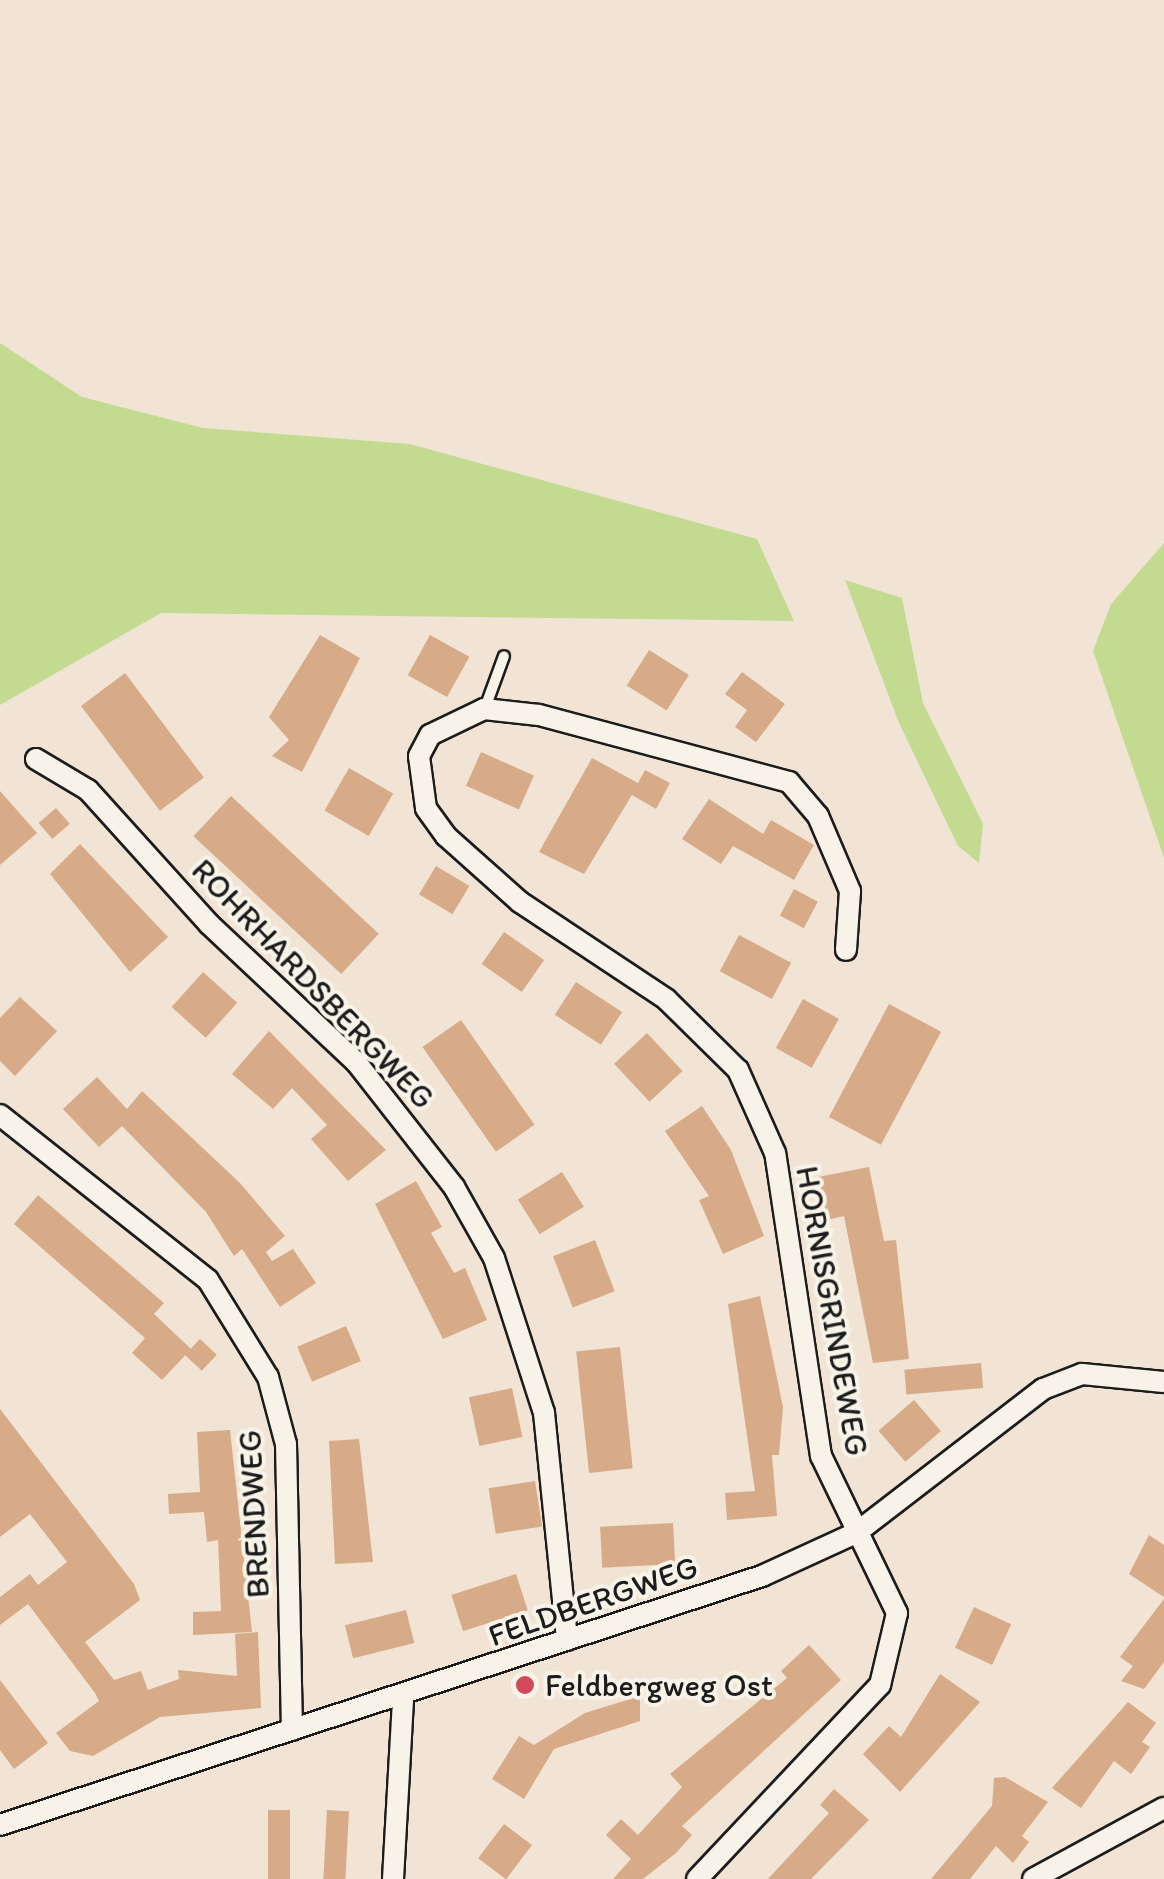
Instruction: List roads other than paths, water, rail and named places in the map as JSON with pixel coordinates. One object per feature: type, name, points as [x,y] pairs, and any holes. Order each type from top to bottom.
[{"type":"street","points":[[484,709],[539,715],[789,782],[818,816],[850,891],[846,950]]},
{"type":"street","name":"HORNISGRINDEWEG","points":[[484,709],[430,736],[417,778],[426,808],[520,902],[666,999],[738,1070],[774,1153],[821,1456],[896,1612],[880,1685],[697,1879]]},
{"type":"street","name":"ROHRHARDSBERGWEG","points":[[36,758],[88,790],[208,924],[356,1062],[454,1187],[494,1258],[544,1413],[568,1640]]},
{"type":"street","name":"BRENDWEG","points":[[0,1116],[208,1280],[268,1377],[286,1444],[292,1730]]},
{"type":"street","name":"FELDBERGWEG","points":[[0,1825],[292,1730],[403,1699],[762,1576],[856,1533],[1043,1390],[1082,1374],[1164,1382]]},
{"type":"street","points":[[393,1879],[403,1699]]},
{"type":"street","points":[[1033,1879],[1164,1808]]},
{"type":"lane","points":[[484,709],[504,656]]},
{"type":"place","name":"Feldbergweg Ost","points":[[525,1685]]}]
